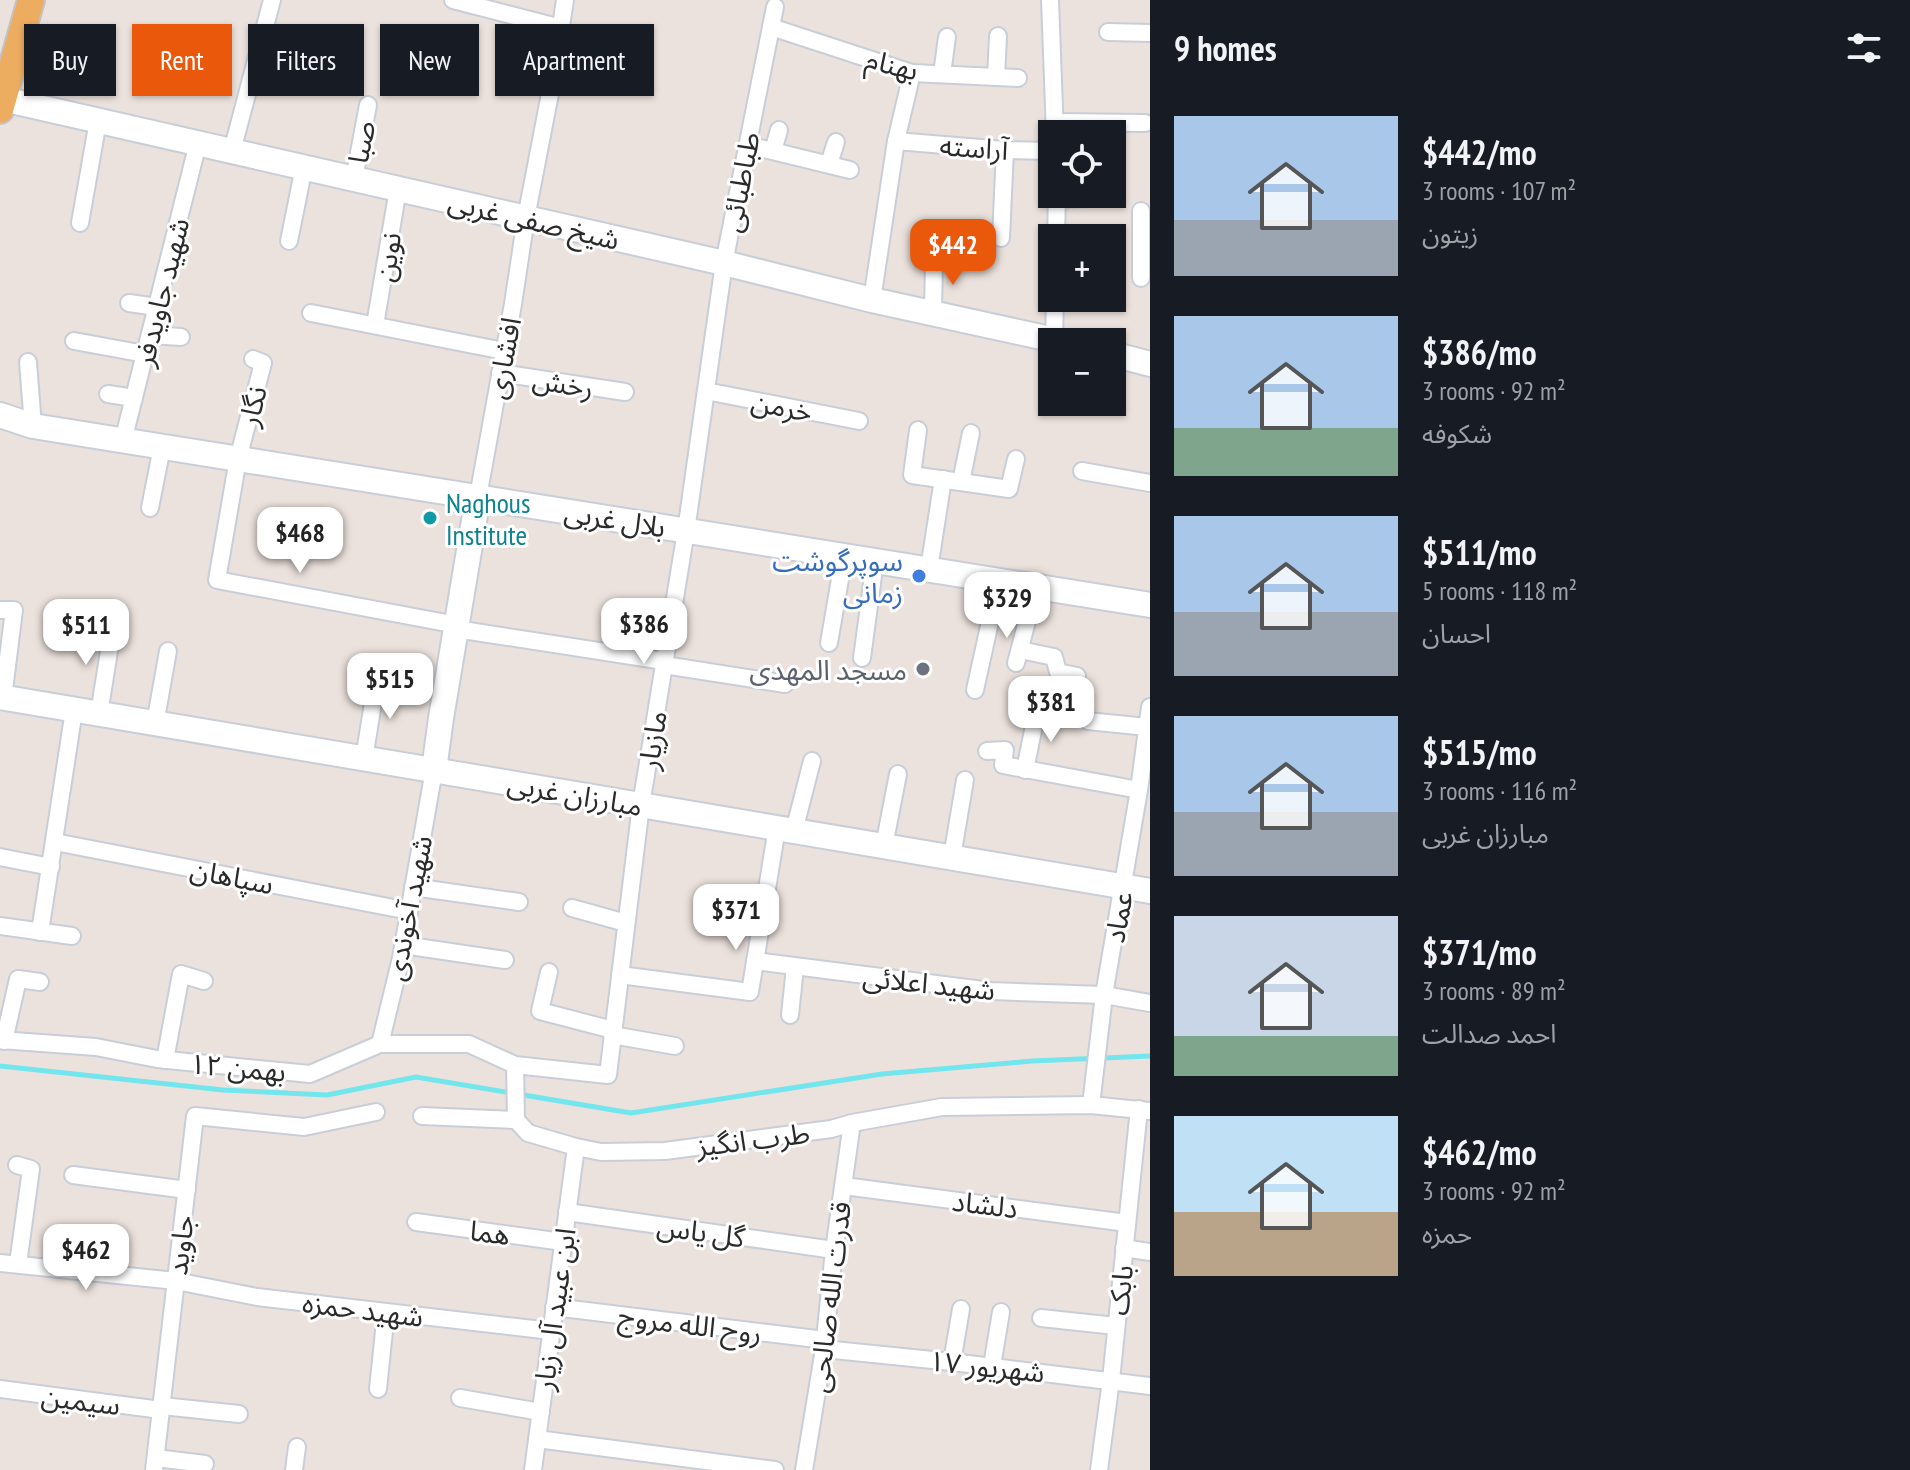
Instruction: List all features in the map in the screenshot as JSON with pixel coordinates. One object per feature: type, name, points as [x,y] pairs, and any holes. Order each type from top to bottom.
[{"type":"main road","points":[[2,105],[31,0]]},
{"type":"street","points":[[232,151],[272,0]]},
{"type":"street","points":[[453,0],[546,24]]},
{"type":"street","name":"افشاری","points":[[562,24],[565,0]]},
{"type":"street","points":[[1050,0],[1055,120]]},
{"type":"street","name":"طباطبائی","points":[[724,263],[771,27],[773,2]]},
{"type":"street","name":"بهنام","points":[[771,27],[912,73],[1018,78]]},
{"type":"street","points":[[1108,32],[1150,33]]},
{"type":"street","points":[[996,77],[998,36]]},
{"type":"street","points":[[942,74],[947,37]]},
{"type":"street","points":[[872,300],[896,141],[912,73]]},
{"type":"street","name":"افشاری","points":[[478,497],[550,96]]},
{"type":"street","name":"شیخ صفی غربی","points":[[2,105],[98,121],[198,143],[1038,336]]},
{"type":"street","name":"صبا","points":[[354,179],[368,105]]},
{"type":"street","points":[[80,223],[98,121]]},
{"type":"street","points":[[1126,124],[1145,123]]},
{"type":"street","points":[[773,151],[779,130]]},
{"type":"street","name":"آراسته","points":[[896,141],[1038,151]]},
{"type":"street","points":[[829,164],[836,142]]},
{"type":"street","name":"شهید جاویدفر","points":[[123,441],[198,143]]},
{"type":"street","points":[[748,145],[850,170]]},
{"type":"street","points":[[1001,238],[1005,150]]},
{"type":"street","points":[[289,241],[304,167]]},
{"type":"street","name":"نوین","points":[[375,325],[398,189]]},
{"type":"street","points":[[1141,211],[1145,234],[1141,278]]},
{"type":"street","points":[[933,313],[934,260]]},
{"type":"street","name":"مازیار","points":[[608,1075],[641,805],[686,531],[724,263]]},
{"type":"street","points":[[129,303],[157,307]]},
{"type":"street","points":[[311,313],[504,351]]},
{"type":"street","points":[[150,335],[181,337]]},
{"type":"street","points":[[74,341],[145,354]]},
{"type":"street","points":[[1126,358],[1150,364]]},
{"type":"street","name":"نگار","points":[[238,459],[263,363],[253,359]]},
{"type":"street","points":[[28,362],[33,426]]},
{"type":"street","name":"رخش","points":[[500,373],[625,392]]},
{"type":"street","name":"خرمن","points":[[706,391],[859,421]]},
{"type":"street","points":[[108,394],[134,398]]},
{"type":"street","points":[[0,415],[33,426]]},
{"type":"street","points":[[0,429],[33,426]]},
{"type":"street","name":"بلال غربی","points":[[33,426],[1150,605]]},
{"type":"street","points":[[918,430],[912,475],[1009,489],[1016,459]]},
{"type":"street","points":[[961,482],[971,433]]},
{"type":"street","points":[[150,508],[162,447]]},
{"type":"street","points":[[238,459],[217,580],[456,627],[785,684]]},
{"type":"street","points":[[1082,471],[1150,483]]},
{"type":"street","points":[[929,569],[943,479]]},
{"type":"street","points":[[434,770],[478,497]]},
{"type":"street","points":[[829,643],[844,556]]},
{"type":"street","points":[[862,658],[875,561]]},
{"type":"street","points":[[975,690],[999,581]]},
{"type":"street","points":[[1036,587],[1018,656],[1054,657],[1058,672],[1077,676]]},
{"type":"street","points":[[0,610],[14,610],[2,698]]},
{"type":"street","points":[[99,714],[113,626]]},
{"type":"street","points":[[155,724],[168,651]]},
{"type":"street","points":[[364,759],[377,678]]},
{"type":"street","name":"مبارزان غربی","points":[[2,698],[1150,891]]},
{"type":"street","name":"عماد","points":[[1091,1105],[1104,995],[1147,756],[1150,707]]},
{"type":"street","points":[[40,932],[74,710]]},
{"type":"street","points":[[1025,770],[1037,711]]},
{"type":"street","points":[[1088,721],[1147,727]]},
{"type":"street","points":[[987,751],[1005,750],[1003,765],[1139,790]]},
{"type":"street","points":[[620,975],[750,992],[786,830],[812,761]]},
{"type":"street","name":"شهید آخوندی","points":[[380,1044],[403,945],[434,770]]},
{"type":"street","points":[[884,846],[898,774]]},
{"type":"street","points":[[952,857],[965,780]]},
{"type":"street","name":"سپاهان","points":[[55,842],[409,911]]},
{"type":"street","points":[[0,857],[51,867]]},
{"type":"street","points":[[413,887],[519,902]]},
{"type":"street","points":[[572,908],[626,923]]},
{"type":"street","points":[[0,926],[72,936]]},
{"type":"street","points":[[403,945],[505,960]]},
{"type":"street","name":"شهید اعلائی","points":[[755,961],[991,991],[1104,995],[1150,1003]]},
{"type":"street","points":[[789,1016],[795,967]]},
{"type":"street","points":[[549,972],[540,1011],[613,1033],[675,1046]]},
{"type":"street","points":[[165,1060],[181,974],[204,981]]},
{"type":"street","name":"۱۲ بهمن","points":[[40,982],[18,979],[2,1040],[96,1047],[165,1060],[310,1074],[380,1044],[469,1044],[515,1065],[608,1075]]},
{"type":"street","points":[[515,1065],[516,1120]]},
{"type":"street","name":"طرب انگیز","points":[[422,1116],[516,1120],[528,1133],[601,1152],[665,1151],[831,1129],[942,1107],[1091,1105],[1144,1110]]},
{"type":"street","name":"بابک","points":[[1099,1470],[1127,1223],[1144,1110]]},
{"type":"street","name":"جاوید","points":[[155,1464],[195,1116],[304,1127],[376,1112]]},
{"type":"street","name":"قدرت الله صالحی","points":[[804,1470],[825,1344],[834,1250],[852,1123]]},
{"type":"street","name":"ابن عبید آل زیار","points":[[533,1470],[576,1147]]},
{"type":"street","points":[[17,1165],[31,1169],[18,1264]]},
{"type":"street","points":[[73,1175],[187,1190]]},
{"type":"street","name":"دلشاد","points":[[844,1186],[1127,1223]]},
{"type":"street","name":"گل یاس","points":[[567,1212],[834,1250]]},
{"type":"street","name":"هما","points":[[416,1222],[563,1242]]},
{"type":"street","points":[[1124,1248],[1150,1252]]},
{"type":"street","name":"شهید حمزه","points":[[0,1263],[176,1281],[257,1297],[551,1331]]},
{"type":"street","name":"روح الله مروج","points":[[554,1307],[825,1344]]},
{"type":"street","points":[[952,1362],[961,1309]]},
{"type":"street","points":[[378,1389],[386,1312]]},
{"type":"street","points":[[992,1366],[1001,1312]]},
{"type":"street","points":[[1041,1318],[1116,1326]]},
{"type":"street","name":"۱۷ شهریور","points":[[825,1344],[1150,1386]]},
{"type":"street","name":"سیمین","points":[[0,1389],[239,1414]]},
{"type":"street","points":[[460,1398],[541,1412]]},
{"type":"street","points":[[537,1439],[775,1470]]},
{"type":"street","points":[[294,1470],[297,1447]]},
{"type":"street","points":[[155,1464],[205,1464]]},
{"type":"waterway","points":[[0,1066],[223,1090],[327,1095],[416,1077],[631,1113],[882,1074],[1032,1061],[1150,1056]]},
{"type":"place","name":"Naghous Institute","points":[[430,518]]},
{"type":"place","name":"سوپرگوشت زمانی","points":[[919,576]]},
{"type":"place","name":"مسجد المهدی","points":[[923,669]]}]
